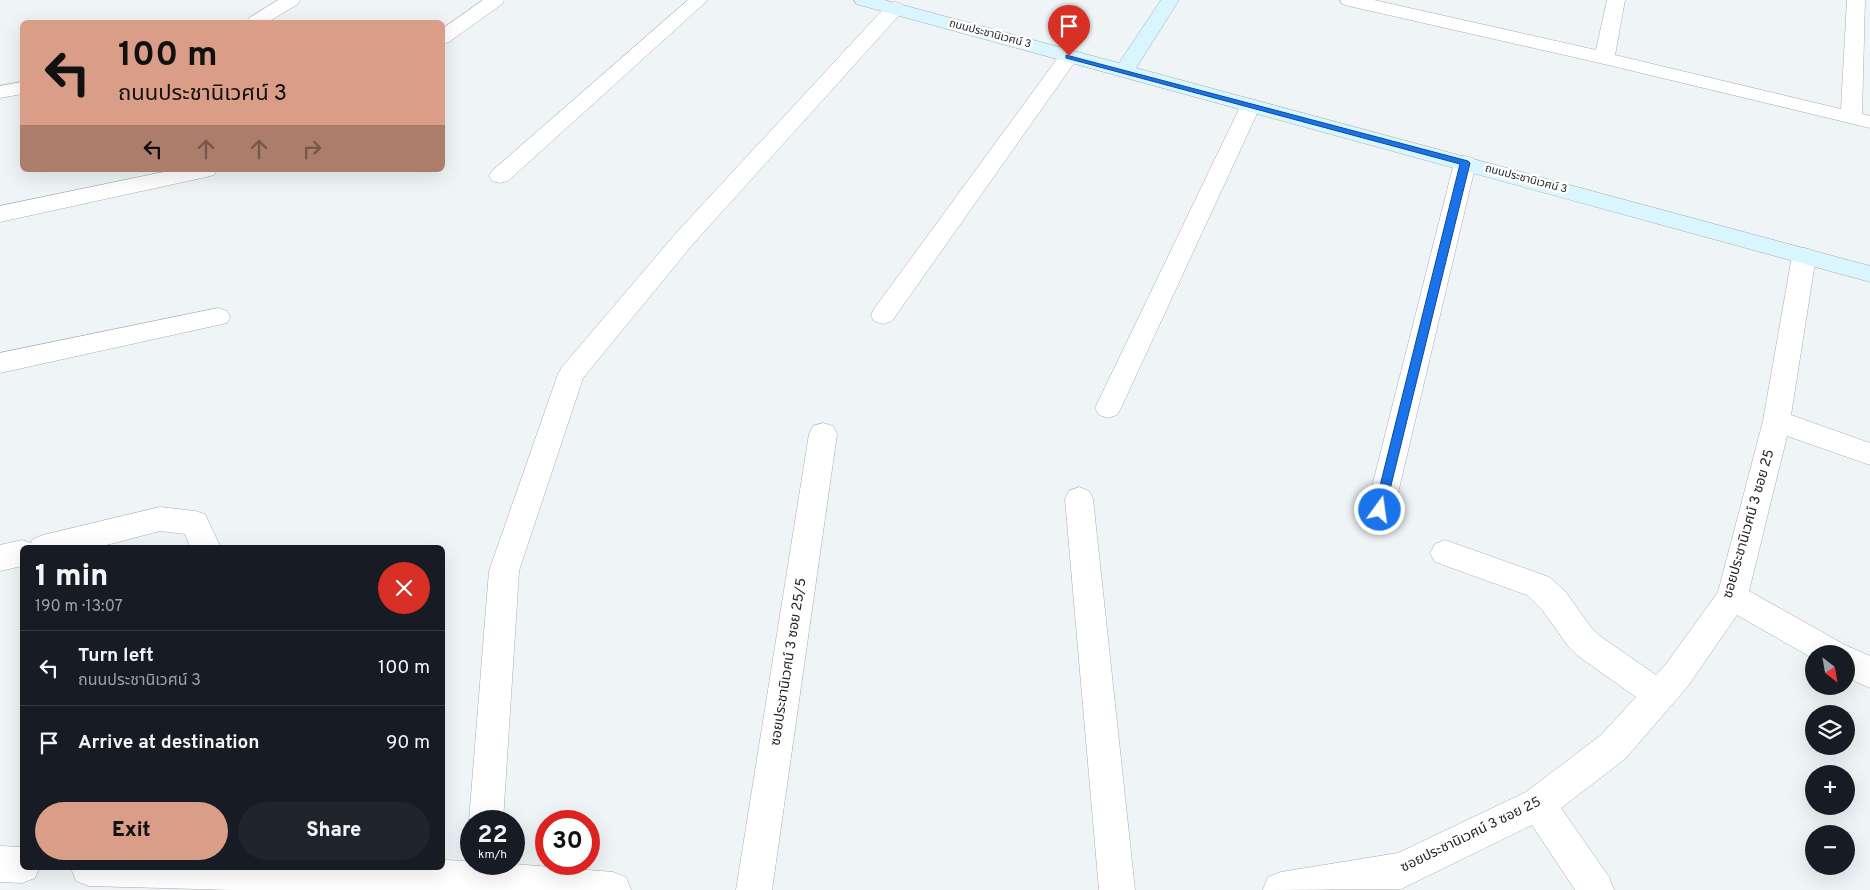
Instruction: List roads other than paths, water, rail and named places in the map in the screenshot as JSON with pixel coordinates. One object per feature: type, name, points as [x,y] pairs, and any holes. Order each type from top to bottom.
[{"type":"street","points":[[259,20],[291,0]]},
{"type":"street","points":[[445,36],[495,0]]},
{"type":"street","points":[[500,176],[699,0]]},
{"type":"street","name":"ถนนประชานิเวศน์ 3","points":[[863,0],[1870,274]]},
{"type":"street","points":[[1124,70],[1170,0]]},
{"type":"street","points":[[1349,0],[1406,6],[1604,58],[1870,122]]},
{"type":"street","points":[[1604,58],[1616,0]]},
{"type":"street","points":[[1851,117],[1856,0]]},
{"type":"street","points":[[487,810],[504,571],[571,374],[685,238],[895,8]]},
{"type":"street","points":[[883,315],[1069,56]]},
{"type":"street","points":[[0,92],[20,88]]},
{"type":"street","points":[[1108,408],[1252,105]]},
{"type":"street","points":[[1380,510],[1465,163]]},
{"type":"street","points":[[0,214],[197,172]]},
{"type":"street","name":"ซอยประชานิเวศน์ 3 ซอย 25","points":[[1281,890],[1401,871],[1538,804],[1613,747],[1677,675],[1732,597],[1777,420],[1804,256]]},
{"type":"street","points":[[0,363],[218,317]]},
{"type":"street","points":[[1777,420],[1870,454]]},
{"type":"street","name":"ซอยประชานิเวศน์ 3 ซอย 25/5","points":[[754,890],[823,434]]},
{"type":"street","points":[[1079,499],[1117,890]]},
{"type":"street","points":[[55,545],[160,519],[196,523],[205,545]]},
{"type":"street","points":[[0,558],[20,553]]},
{"type":"street","points":[[1445,553],[1538,586],[1554,601],[1579,636],[1589,646],[1659,696]]},
{"type":"street","points":[[1732,597],[1819,645]]},
{"type":"street","points":[[1855,665],[1870,673]]},
{"type":"street","points":[[1538,804],[1596,890]]},
{"type":"street","points":[[0,864],[20,865]]},
{"type":"street","points":[[168,870],[482,878],[613,890]]}]
